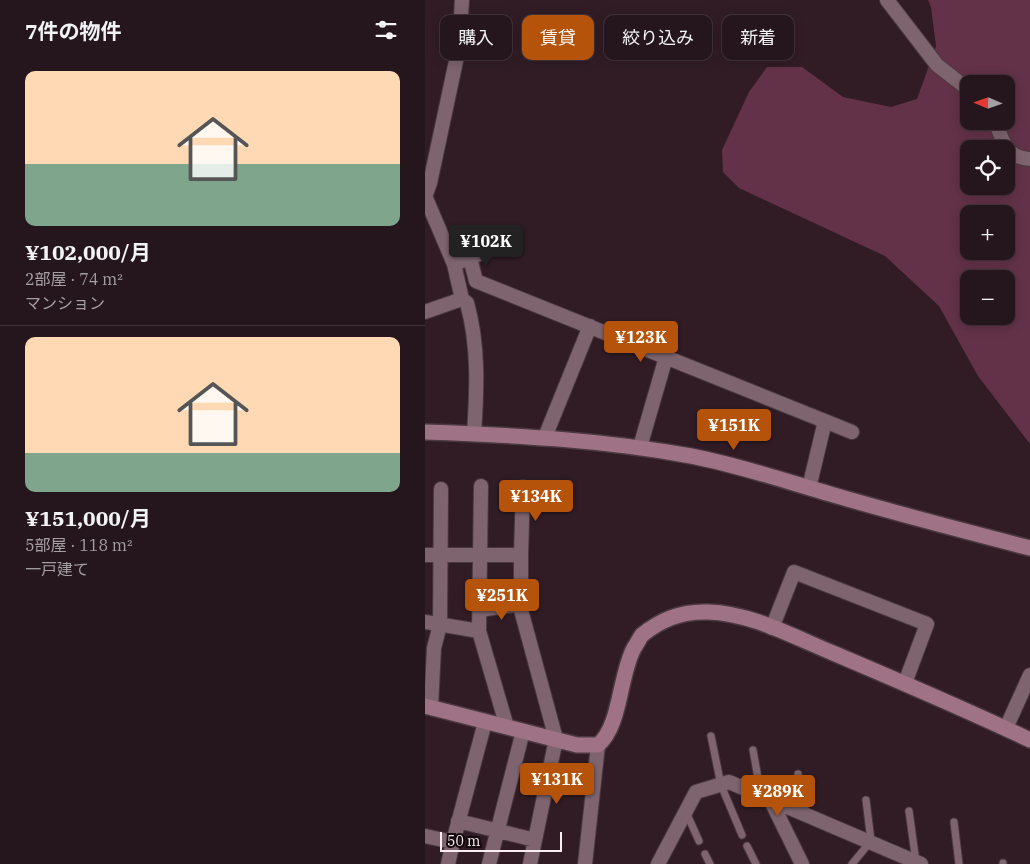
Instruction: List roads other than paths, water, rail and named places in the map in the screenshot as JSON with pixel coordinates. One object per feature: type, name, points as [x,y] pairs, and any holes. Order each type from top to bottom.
[{"type":"street","points":[[462,0],[459,47],[430,183],[425,197],[454,264],[461,299],[467,303],[476,345],[475,434]]},
{"type":"street","points":[[887,0],[937,65],[960,83]]},
{"type":"street","points":[[999,130],[1006,149],[1020,159],[1030,159]]},
{"type":"street","points":[[454,264],[507,243]]},
{"type":"street","points":[[470,258],[476,281],[852,432]]},
{"type":"street","points":[[425,312],[461,299]]},
{"type":"street","points":[[545,437],[590,326]]},
{"type":"street","points":[[640,447],[666,357]]},
{"type":"street","points":[[809,488],[825,421]]},
{"type":"street","points":[[425,432],[545,437],[640,447],[694,457],[911,518],[1030,548]]},
{"type":"street","points":[[481,486],[479,631],[507,727]]},
{"type":"street","points":[[523,487],[521,610],[556,739],[530,864]]},
{"type":"street","points":[[441,489],[440,625],[434,648],[428,707],[577,746],[598,746]]},
{"type":"street","points":[[425,555],[521,555]]},
{"type":"street","points":[[772,628],[794,572],[927,624],[905,684]]},
{"type":"street","points":[[479,610],[521,604]]},
{"type":"street","points":[[585,864],[598,746],[604,740],[611,727],[631,655],[640,637],[670,618],[688,612],[729,614],[772,628],[905,684],[1030,740]]},
{"type":"street","points":[[425,622],[479,631]]},
{"type":"street","points":[[1006,728],[1030,675]]},
{"type":"street","points":[[448,864],[485,722]]},
{"type":"street","points":[[489,864],[523,731]]},
{"type":"street","points":[[660,862],[696,792],[729,782],[919,863]]},
{"type":"street","points":[[766,797],[802,864]]},
{"type":"street","points":[[458,821],[535,840]]},
{"type":"street","points":[[425,836],[453,842]]},
{"type":"lane","points":[[711,736],[721,785],[742,835]]},
{"type":"lane","points":[[753,750],[766,797]]},
{"type":"lane","points":[[798,774],[806,814]]},
{"type":"lane","points":[[852,864],[871,841],[866,800]]},
{"type":"lane","points":[[686,812],[699,841]]},
{"type":"lane","points":[[909,812],[919,863]]},
{"type":"lane","points":[[954,822],[959,864]]},
{"type":"lane","points":[[747,846],[756,864]]},
{"type":"lane","points":[[705,854],[710,864]]}]
